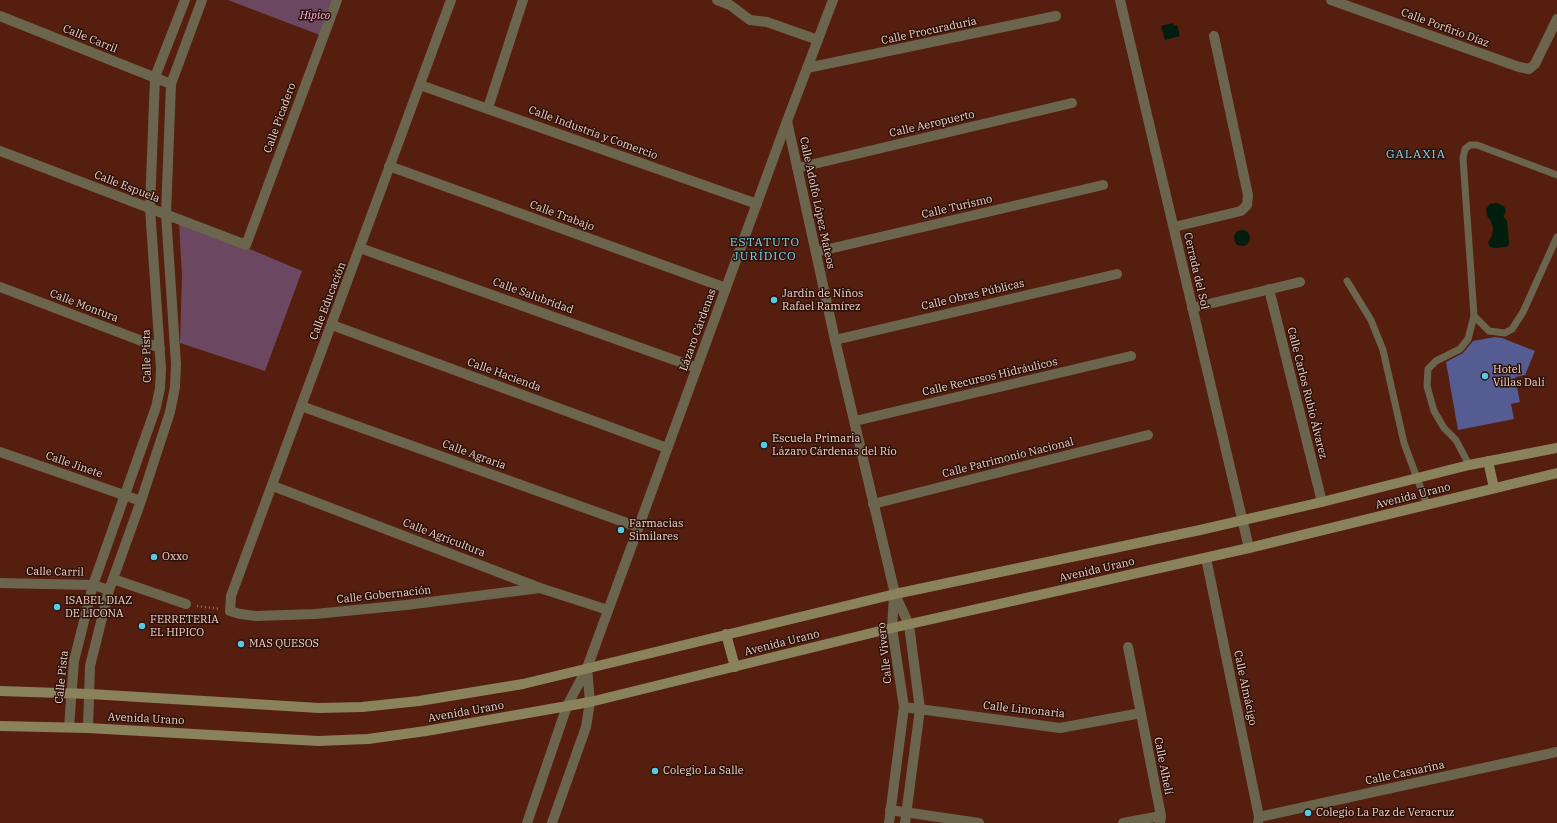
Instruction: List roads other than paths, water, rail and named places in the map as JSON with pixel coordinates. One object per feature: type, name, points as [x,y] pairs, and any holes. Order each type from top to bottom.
[{"type":"main road","name":"Avenida Urano","points":[[0,692],[72,693],[319,708],[362,708],[419,701],[523,684],[894,594],[1242,520],[1418,479],[1469,465],[1557,448]]},
{"type":"main road","points":[[1488,461],[1494,488]]},
{"type":"main road","name":"Avenida Urano","points":[[0,726],[69,727],[318,741],[368,739],[426,731],[590,702],[892,628],[1249,548],[1557,473]]},
{"type":"main road","points":[[726,634],[735,667]]},
{"type":"street","name":"Calle Pista","points":[[69,727],[74,661],[93,585],[156,407],[161,369],[150,208],[155,77],[185,0]]},
{"type":"street","points":[[88,728],[90,666],[109,590],[141,501],[170,412],[174,387],[176,364],[166,214],[171,84],[202,0]]},
{"type":"street","name":"Calle Picadero","points":[[246,245],[337,0]]},
{"type":"street","name":"Calle Educación","points":[[230,611],[231,596],[452,0]]},
{"type":"street","points":[[488,108],[523,0]]},
{"type":"street","points":[[717,0],[730,5],[750,20],[767,22],[818,40]]},
{"type":"street","name":"Lázaro Cárdenas","points":[[527,823],[567,706],[587,668],[756,204],[833,0]]},
{"type":"street","name":"Cerrada del Sol","points":[[1120,0],[1249,548]]},
{"type":"street","name":"Calle Porfirio Díaz","points":[[1331,0],[1519,67],[1529,69],[1535,64],[1557,19]]},
{"type":"street","name":"Calle Carril","points":[[0,16],[171,84]]},
{"type":"street","name":"Calle Procuraduría","points":[[807,68],[1056,16]]},
{"type":"street","points":[[1174,227],[1241,211],[1247,205],[1248,195],[1214,36]]},
{"type":"street","name":"Calle Industria y Comercio","points":[[420,85],[756,204]]},
{"type":"street","name":"Calle Aeropuerto","points":[[797,168],[1072,103]]},
{"type":"street","name":"Calle Adolfo López Mateos","points":[[787,121],[835,340],[894,594]]},
{"type":"street","name":"Calle Espuela","points":[[0,151],[246,245]]},
{"type":"street","name":"Calle Trabajo","points":[[390,166],[726,288]]},
{"type":"street","name":"Calle Turismo","points":[[816,252],[1103,185]]},
{"type":"street","name":"Calle Salubridad","points":[[360,248],[697,368]]},
{"type":"street","name":"Calle Obras Públicas","points":[[835,340],[1117,274]]},
{"type":"street","points":[[1192,308],[1300,282]]},
{"type":"street","name":"Calle Montura","points":[[0,287],[160,348]]},
{"type":"street","name":"Calle Carlos Rubio Álvarez","points":[[1269,289],[1322,502]]},
{"type":"street","name":"Calle Hacienda","points":[[332,325],[667,448]]},
{"type":"street","name":"Calle Recursos Hidráulicos","points":[[855,421],[1131,356]]},
{"type":"street","name":"Calle Agraria","points":[[301,406],[638,527]]},
{"type":"street","name":"Calle Patrimonio Nacional","points":[[873,504],[1148,435]]},
{"type":"street","name":"Calle Jinete","points":[[0,452],[141,501]]},
{"type":"street","name":"Calle Agricultura","points":[[273,486],[540,588],[608,610]]},
{"type":"street","name":"Calle Almácigo","points":[[1206,558],[1258,820]]},
{"type":"street","points":[[113,579],[186,604]]},
{"type":"street","name":"Calle Carril","points":[[0,583],[93,585],[109,590]]},
{"type":"street","name":"Calle Gobernación","points":[[230,611],[256,616],[315,614],[406,605],[540,588]]},
{"type":"street","points":[[894,594],[909,625],[920,709],[906,823]]},
{"type":"street","name":"Calle Vivero","points":[[889,823],[904,707],[892,628],[894,594]]},
{"type":"street","name":"Calle Alhelí","points":[[1128,647],[1160,819]]},
{"type":"street","points":[[552,823],[586,727],[590,702],[587,668]]},
{"type":"street","name":"Calle Limonaria","points":[[904,707],[1060,728],[1141,713]]},
{"type":"street","name":"Calle Casuarina","points":[[1258,820],[1557,752]]},
{"type":"street","points":[[890,810],[979,823]]},
{"type":"street","points":[[1123,823],[1160,819]]},
{"type":"lane","points":[[1469,465],[1456,440],[1444,428],[1434,411],[1427,386],[1428,369],[1436,361],[1460,349],[1468,339],[1474,316],[1463,158],[1465,148],[1470,145],[1477,144],[1557,175]]},
{"type":"lane","points":[[1474,316],[1489,331],[1505,333],[1512,329],[1523,312],[1557,237]]},
{"type":"lane","points":[[1347,281],[1372,320],[1383,350],[1404,443],[1427,505]]},
{"type":"place","name":"Jardín de Niños Rafael Ramírez","points":[[774,300]]},
{"type":"place","name":"Hotel Villas Dalí","points":[[1485,376]]},
{"type":"place","name":"Escuela Primaria Lázaro Cárdenas del Río","points":[[764,445]]},
{"type":"place","name":"Farmacias Similares","points":[[621,530]]},
{"type":"place","name":"Oxxo","points":[[154,557]]},
{"type":"place","name":"ISABEL DIAZ DE LICONA","points":[[57,607]]},
{"type":"place","name":"FERRETERIA EL HIPICO","points":[[142,626]]},
{"type":"place","name":"MAS QUESOS","points":[[241,644]]},
{"type":"place","name":"Colegio La Salle","points":[[655,771]]},
{"type":"place","name":"Colegio La Paz de Veracruz","points":[[1308,813]]},
{"type":"district","name":"GALAXIA","points":[[1416,155]]},
{"type":"district","name":"ESTATUTO JURÍDICO","points":[[765,250]]},
{"type":"park label","name":"Hipico","points":[[315,16]]}]
